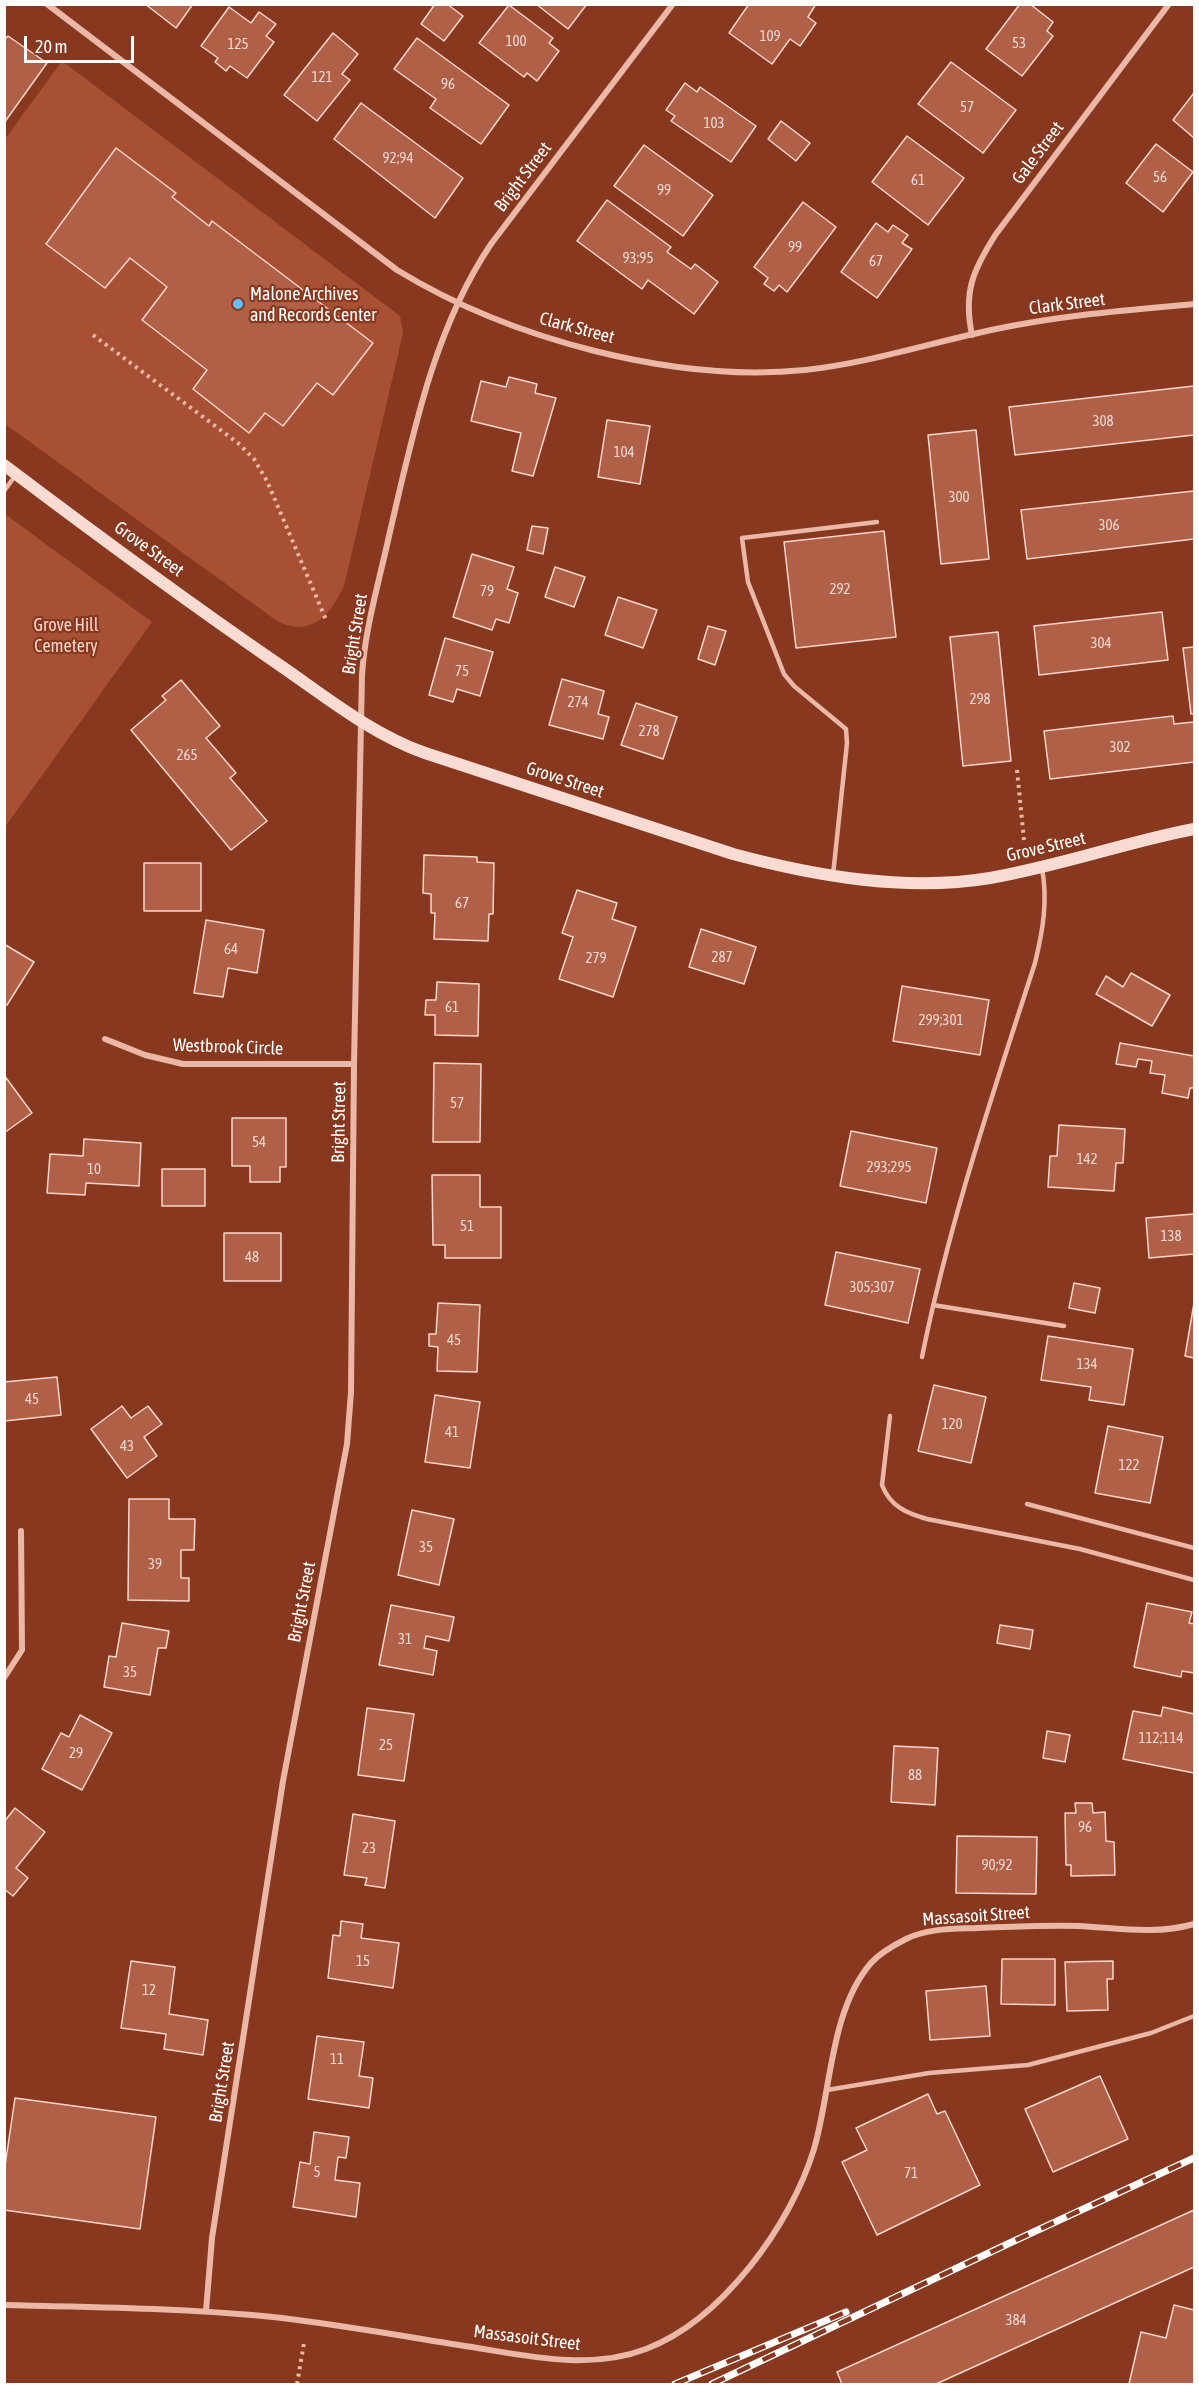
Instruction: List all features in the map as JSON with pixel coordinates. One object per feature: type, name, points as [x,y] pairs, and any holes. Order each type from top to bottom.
[{"type":"street","name":"Clark Street","points":[[47,4],[397,270],[458,303],[526,330],[596,350],[673,365],[739,372],[789,371],[834,366],[1031,323],[1194,304]]},
{"type":"street","name":"Bright Street","points":[[206,2311],[212,2238],[283,1781],[347,1444],[351,1392],[354,1064],[361,722],[363,659],[371,615],[421,408],[467,282],[490,244],[674,4]]},
{"type":"street","name":"Gale Street","points":[[972,335],[968,297],[980,260],[996,234],[1169,4]]},
{"type":"street","name":"Grove Street","points":[[4,465],[216,620],[361,722],[393,740],[417,750],[758,861],[896,882],[941,883],[988,878],[1042,868],[1194,829]]},
{"type":"street","name":"Westbrook Circle","points":[[105,1039],[144,1055],[183,1064],[354,1064]]},
{"type":"street","points":[[4,1678],[22,1650],[21,1531]]},
{"type":"street","name":"Massasoit Street","points":[[4,2305],[206,2311],[308,2322],[555,2360],[615,2358],[645,2350],[689,2326],[736,2282],[760,2253],[785,2214],[804,2176],[815,2143],[842,2023],[862,1975],[884,1952],[911,1936],[942,1930],[1048,1926],[1158,1931],[1194,1924]]},
{"type":"lane","points":[[4,490],[17,474]]},
{"type":"lane","points":[[833,874],[847,743],[846,729],[794,686],[784,674],[748,582],[742,538],[877,522]]},
{"type":"lane","points":[[922,1357],[933,1305],[973,1155],[1035,963],[1043,931],[1046,900],[1042,868]]},
{"type":"lane","points":[[933,1305],[1064,1326]]},
{"type":"lane","points":[[890,1416],[882,1485],[886,1495],[902,1510],[927,1519],[1080,1549],[1194,1580]]},
{"type":"lane","points":[[1027,1504],[1194,1548]]},
{"type":"lane","points":[[826,2091],[929,2073],[1028,2065],[1150,2033],[1194,2016]]},
{"type":"path","points":[[93,335],[238,443],[254,459],[267,481],[327,622]]},
{"type":"path","points":[[1017,770],[1024,840]]},
{"type":"path","points":[[297,2385],[301,2361]]},
{"type":"green space","points":[[62,61],[400,316],[403,332],[344,586],[332,607],[318,621],[300,627],[289,626],[277,621],[5,424],[5,139]]},
{"type":"green space","name":"Grove Hill Cemetery","points":[[5,514],[152,622],[5,827]]},
{"type":"building","points":[[145,4],[193,4],[176,28]]},
{"type":"building","points":[[435,4],[447,4],[463,16],[444,41],[421,24]]},
{"type":"building","points":[[536,4],[587,4],[568,29]]},
{"type":"building","points":[[749,4],[816,4],[808,17],[816,23],[800,46],[790,39],[772,64],[729,33]]},
{"type":"building","points":[[1020,4],[1030,4],[1053,22],[1047,31],[1053,36],[1022,76],[986,49]]},
{"type":"building","points":[[509,5],[553,38],[549,43],[559,51],[537,81],[527,73],[524,77],[479,43]]},
{"type":"building","points":[[229,7],[251,23],[259,12],[276,24],[266,36],[274,42],[247,78],[230,66],[226,71],[215,62],[218,58],[201,46]]},
{"type":"building","points":[[333,33],[358,54],[342,74],[350,80],[317,121],[284,95]]},
{"type":"building","points":[[8,36],[47,63],[4,123],[4,40]]},
{"type":"building","points":[[417,38],[509,105],[481,144],[430,108],[436,99],[394,69]]},
{"type":"building","points":[[951,62],[1016,110],[983,153],[918,104]]},
{"type":"building","points":[[685,83],[697,92],[700,87],[756,126],[731,162],[671,121],[675,116],[666,110]]},
{"type":"building","points":[[1194,93],[1194,138],[1173,120]]},
{"type":"building","points":[[361,103],[463,178],[435,218],[334,139]]},
{"type":"building","points":[[781,121],[810,143],[796,161],[768,139]]},
{"type":"building","points":[[907,136],[964,178],[928,225],[872,182]]},
{"type":"building","points":[[1156,144],[1193,172],[1163,212],[1126,183]]},
{"type":"building","points":[[644,145],[713,195],[683,236],[614,186]]},
{"type":"building","name":"Malone Archives and Records Center","points":[[116,148],[176,193],[172,197],[209,226],[212,221],[373,343],[333,395],[317,383],[283,426],[265,413],[249,433],[193,389],[207,370],[142,320],[167,287],[130,258],[105,288],[46,244]]},
{"type":"building","points":[[607,200],[671,247],[667,252],[691,269],[695,264],[718,282],[694,314],[648,280],[642,289],[577,241]]},
{"type":"building","points":[[803,202],[836,227],[787,292],[779,285],[774,291],[764,284],[768,278],[754,267]]},
{"type":"building","points":[[876,223],[888,232],[893,225],[908,235],[902,243],[912,249],[877,298],[841,272]]},
{"type":"building","points":[[509,377],[537,384],[535,393],[556,398],[533,476],[512,471],[521,433],[471,421],[481,381],[506,387]]},
{"type":"building","points":[[1194,386],[1194,435],[1015,455],[1009,407]]},
{"type":"building","points":[[607,420],[650,426],[640,484],[598,477]]},
{"type":"building","points":[[976,430],[989,559],[941,564],[928,435]]},
{"type":"building","points":[[1194,491],[1194,539],[1027,559],[1021,510]]},
{"type":"building","points":[[532,526],[548,528],[543,554],[527,550]]},
{"type":"building","points":[[884,531],[896,637],[796,648],[784,542]]},
{"type":"building","points":[[472,554],[514,567],[507,589],[518,593],[509,623],[496,619],[492,630],[453,617]]},
{"type":"building","points":[[555,567],[585,577],[574,607],[545,597]]},
{"type":"building","points":[[618,597],[657,610],[643,648],[605,635]]},
{"type":"building","points":[[1162,612],[1168,660],[1039,675],[1034,626]]},
{"type":"building","points":[[708,626],[726,631],[715,665],[698,659]]},
{"type":"building","points":[[998,632],[1011,761],[963,766],[950,637]]},
{"type":"building","points":[[445,638],[493,652],[480,696],[457,689],[453,702],[429,695]]},
{"type":"building","points":[[1194,647],[1194,714],[1191,714],[1183,648]]},
{"type":"building","points":[[562,679],[604,691],[598,714],[609,717],[603,739],[549,725]]},
{"type":"building","points":[[181,680],[220,726],[206,738],[236,773],[230,778],[267,821],[231,850],[131,730],[166,700],[162,696]]},
{"type":"building","points":[[636,703],[677,717],[663,759],[621,745]]},
{"type":"building","points":[[1173,716],[1174,724],[1194,722],[1194,762],[1050,779],[1044,731]]},
{"type":"building","points":[[424,855],[477,857],[477,862],[494,863],[493,914],[489,914],[488,941],[434,939],[435,913],[431,913],[431,894],[423,893]]},
{"type":"building","points":[[144,863],[201,863],[201,911],[144,911]]},
{"type":"building","points":[[577,890],[617,903],[612,919],[636,927],[613,997],[559,979],[573,937],[562,933]]},
{"type":"building","points":[[206,920],[264,930],[257,973],[228,968],[223,997],[194,993]]},
{"type":"building","points":[[701,929],[756,947],[744,984],[689,967]]},
{"type":"building","points":[[4,944],[34,962],[7,1005],[4,1003]]},
{"type":"building","points":[[1131,973],[1170,995],[1152,1026],[1096,994],[1106,976],[1123,987]]},
{"type":"building","points":[[437,982],[479,984],[478,1036],[435,1035],[435,1015],[425,1015],[426,1000],[436,1000]]},
{"type":"building","points":[[902,986],[989,1000],[980,1055],[893,1041]]},
{"type":"building","points":[[1120,1043],[1194,1056],[1194,1088],[1190,1088],[1188,1098],[1162,1093],[1165,1075],[1150,1073],[1152,1061],[1138,1059],[1136,1067],[1116,1064]]},
{"type":"building","points":[[434,1063],[481,1064],[480,1142],[433,1142]]},
{"type":"building","points":[[4,1075],[32,1113],[4,1133]]},
{"type":"building","points":[[232,1118],[286,1118],[286,1167],[280,1167],[280,1182],[250,1182],[250,1166],[232,1166]]},
{"type":"building","points":[[1059,1125],[1125,1129],[1123,1163],[1116,1163],[1114,1191],[1048,1187],[1050,1156],[1057,1156]]},
{"type":"building","points":[[851,1131],[937,1148],[926,1203],[840,1186]]},
{"type":"building","points":[[84,1139],[141,1143],[139,1186],[86,1183],[85,1195],[47,1193],[50,1154],[83,1156]]},
{"type":"building","points":[[162,1169],[205,1169],[205,1206],[162,1206]]},
{"type":"building","points":[[432,1175],[480,1175],[480,1207],[501,1207],[501,1258],[445,1258],[445,1245],[433,1245]]},
{"type":"building","points":[[1194,1214],[1194,1254],[1149,1258],[1146,1218]]},
{"type":"building","points":[[224,1233],[281,1233],[281,1281],[224,1281]]},
{"type":"building","points":[[836,1252],[920,1269],[908,1323],[825,1305]]},
{"type":"building","points":[[1074,1283],[1100,1288],[1095,1313],[1069,1308]]},
{"type":"building","points":[[438,1303],[480,1305],[477,1372],[437,1371],[438,1347],[429,1346],[429,1334],[436,1334]]},
{"type":"building","points":[[1194,1303],[1194,1358],[1185,1356]]},
{"type":"building","points":[[1048,1336],[1133,1349],[1124,1405],[1089,1400],[1091,1387],[1041,1380]]},
{"type":"building","points":[[57,1377],[61,1415],[4,1421],[4,1382]]},
{"type":"building","points":[[934,1385],[986,1397],[971,1463],[918,1451]]},
{"type":"building","points":[[435,1395],[480,1402],[470,1468],[425,1462]]},
{"type":"building","points":[[122,1406],[131,1418],[148,1406],[162,1424],[144,1437],[157,1456],[127,1478],[91,1429]]},
{"type":"building","points":[[1108,1426],[1163,1437],[1150,1503],[1095,1493]]},
{"type":"building","points":[[129,1499],[169,1499],[169,1519],[195,1519],[194,1550],[181,1550],[181,1578],[189,1578],[189,1601],[128,1600]]},
{"type":"building","points":[[412,1510],[454,1519],[439,1585],[398,1575]]},
{"type":"building","points":[[1147,1603],[1192,1612],[1189,1623],[1194,1624],[1194,1673],[1182,1671],[1181,1677],[1134,1667]]},
{"type":"building","points":[[391,1605],[454,1617],[449,1641],[426,1636],[424,1648],[437,1651],[433,1675],[379,1665]]},
{"type":"building","points":[[122,1623],[169,1631],[166,1648],[158,1648],[150,1695],[104,1687],[109,1656],[116,1657]]},
{"type":"building","points":[[1000,1625],[1033,1630],[1030,1649],[997,1643]]},
{"type":"building","points":[[1163,1707],[1194,1714],[1194,1773],[1123,1759],[1133,1711],[1161,1716]]},
{"type":"building","points":[[367,1708],[414,1714],[404,1781],[358,1775]]},
{"type":"building","points":[[80,1715],[112,1733],[82,1790],[42,1769],[61,1733],[69,1737]]},
{"type":"building","points":[[1047,1731],[1070,1735],[1065,1762],[1043,1758]]},
{"type":"building","points":[[894,1746],[938,1748],[935,1805],[891,1802]]},
{"type":"building","points":[[1075,1803],[1092,1803],[1093,1813],[1105,1812],[1106,1841],[1114,1842],[1115,1875],[1071,1876],[1071,1865],[1066,1865],[1065,1813],[1076,1813]]},
{"type":"building","points":[[15,1808],[45,1832],[16,1868],[28,1878],[13,1896],[4,1889],[4,1822]]},
{"type":"building","points":[[353,1814],[395,1821],[385,1888],[365,1885],[367,1878],[344,1875]]},
{"type":"building","points":[[957,1836],[1037,1837],[1036,1894],[956,1893]]},
{"type":"building","points":[[341,1921],[363,1924],[361,1938],[399,1943],[393,1988],[328,1978],[333,1935],[340,1936]]},
{"type":"building","points":[[1002,1959],[1055,1959],[1055,2005],[1001,2004]]},
{"type":"building","points":[[131,1961],[175,1967],[169,2014],[208,2020],[203,2055],[164,2049],[166,2034],[121,2028]]},
{"type":"building","points":[[1113,1961],[1113,1979],[1107,1979],[1108,2010],[1067,2011],[1065,1962]]},
{"type":"building","points":[[986,1986],[990,2036],[930,2040],[926,1991]]},
{"type":"building","points":[[317,2036],[364,2042],[359,2076],[373,2078],[369,2108],[308,2099]]},
{"type":"building","points":[[1100,2076],[1128,2139],[1053,2172],[1025,2109]]},
{"type":"building","points":[[928,2094],[937,2114],[945,2111],[980,2185],[877,2235],[842,2162],[867,2150],[856,2128]]},
{"type":"building","points":[[15,2098],[156,2117],[140,2229],[4,2210],[4,2173]]},
{"type":"building","points":[[314,2132],[349,2137],[346,2158],[338,2157],[335,2180],[360,2183],[356,2217],[293,2207],[300,2162],[310,2164]]},
{"type":"building","points":[[1194,2210],[1194,2267],[936,2384],[842,2384],[837,2372]]},
{"type":"building","points":[[1174,2305],[1194,2310],[1194,2384],[1129,2384],[1141,2332],[1166,2338]]},
{"type":"railway","points":[[712,2384],[1194,2158]]},
{"type":"railway","points":[[675,2384],[846,2312]]},
{"type":"place","name":"Malone Archives and Records Center","points":[[238,304]]}]
